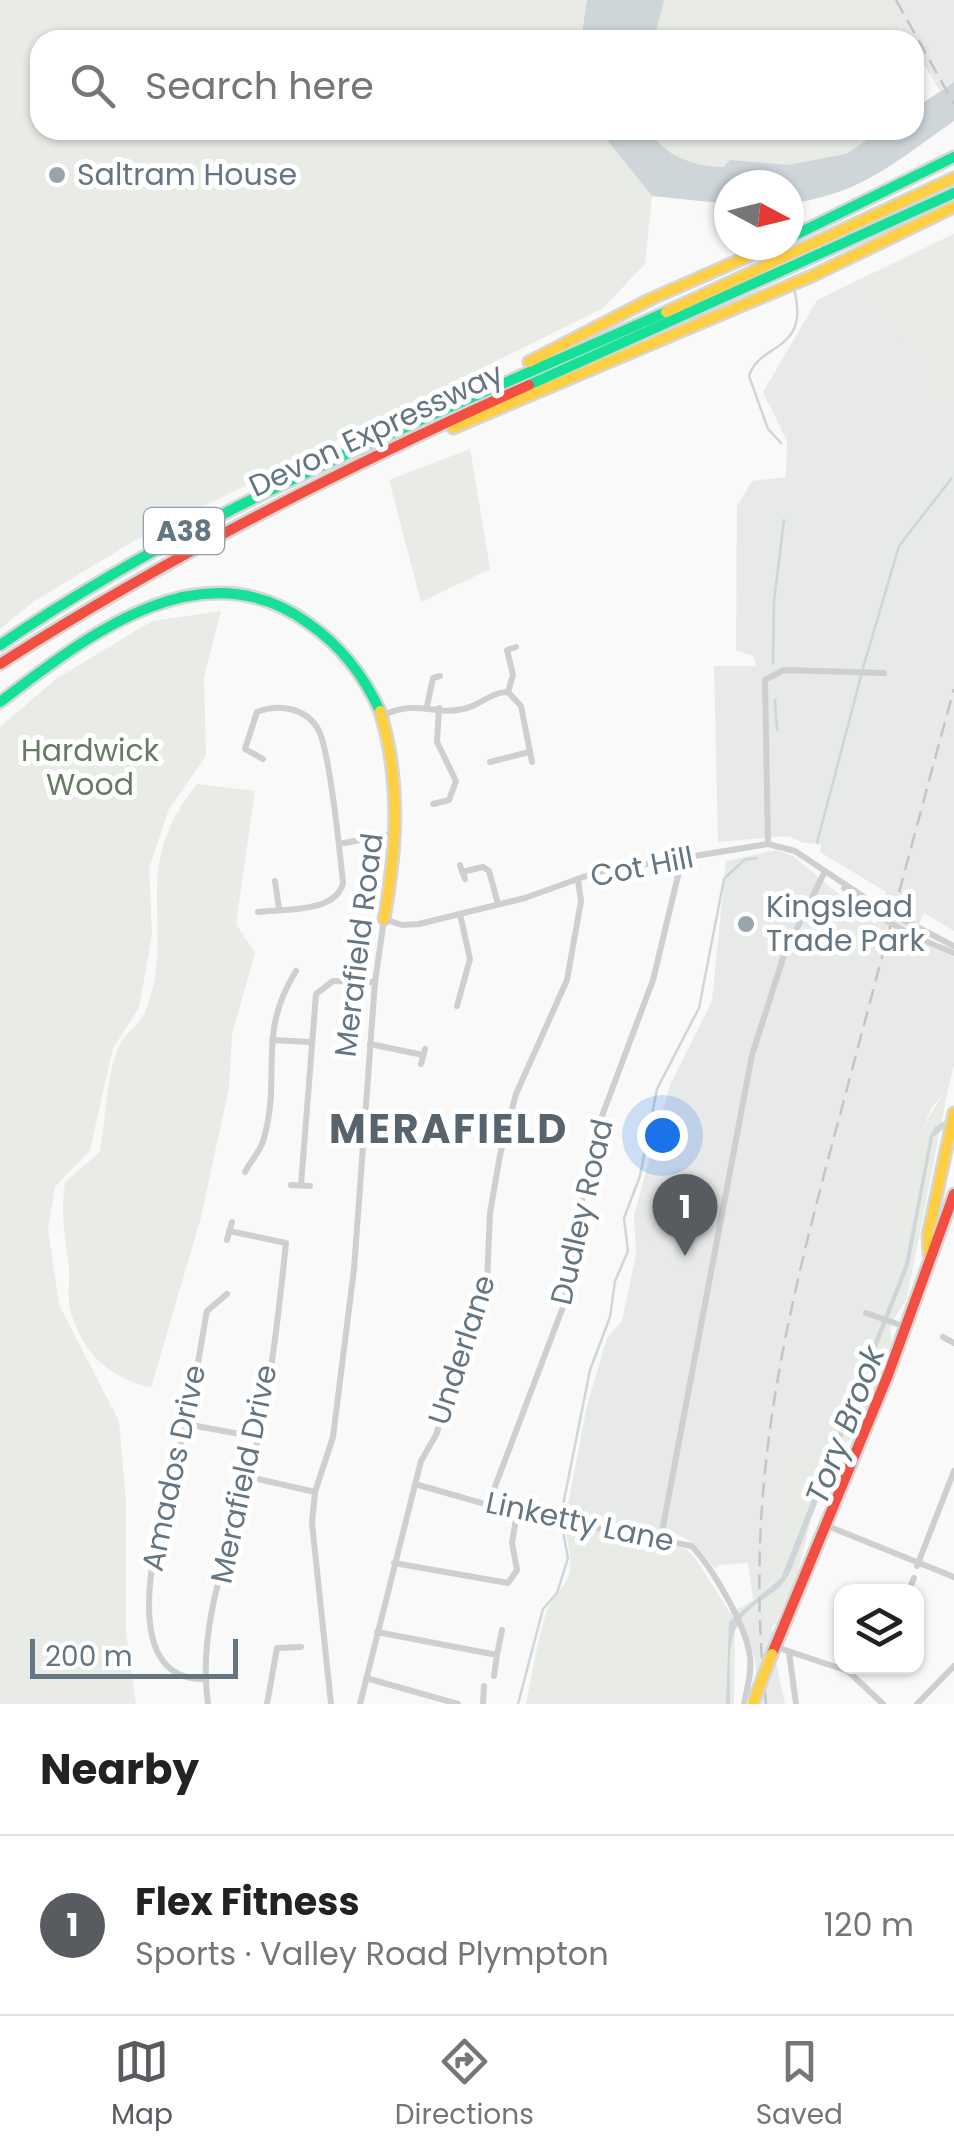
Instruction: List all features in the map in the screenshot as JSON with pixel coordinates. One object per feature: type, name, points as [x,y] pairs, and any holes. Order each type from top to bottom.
[{"type":"main road","points":[[804,231],[954,157]]},
{"type":"main road","name":"A38","points":[[730,286],[954,178]]},
{"type":"main road","name":"A38","points":[[730,286],[916,214],[954,193]]},
{"type":"main road","name":"A38","points":[[309,486],[421,443],[612,357],[814,275],[954,207]]},
{"type":"main road","name":"A38","points":[[494,387],[517,368],[600,325],[740,260]]},
{"type":"main road","name":"Devon Expressway","points":[[0,664],[92,604],[309,486],[544,378],[730,286]]},
{"type":"main road","name":"Devon Expressway","points":[[0,644],[84,588],[233,505],[730,286]]},
{"type":"main road","name":"A38","points":[[544,378],[612,357]]},
{"type":"main road","name":"Merafield Road","points":[[0,702],[64,656],[158,602],[187,594],[225,591],[258,596],[310,621],[362,673],[383,714],[400,795],[399,833],[384,919]]},
{"type":"main road","points":[[929,1255],[928,1235],[954,1113]]},
{"type":"main road","points":[[753,1703],[888,1375],[954,1194]]},
{"type":"street","points":[[508,692],[513,675],[507,650],[516,647]]},
{"type":"street","points":[[884,673],[784,670],[765,680],[768,844],[795,851],[912,936],[954,949]]},
{"type":"street","points":[[427,706],[433,678],[440,676]]},
{"type":"street","points":[[383,714],[408,705],[460,710],[496,692],[508,692],[521,706],[532,762]]},
{"type":"street","points":[[258,912],[336,898],[343,883],[324,747],[312,720],[299,711],[282,708],[257,712],[245,748],[263,759]]},
{"type":"street","points":[[433,804],[449,800],[456,781],[437,742],[439,708]]},
{"type":"street","points":[[490,762],[529,752]]},
{"type":"street","points":[[339,844],[399,833]]},
{"type":"street","name":"Cot Hill","points":[[384,919],[419,924],[498,904],[602,870],[768,844]]},
{"type":"street","name":"Dudley Road","points":[[488,1505],[563,1307],[593,1140],[654,980],[682,858]]},
{"type":"street","points":[[462,872],[483,868],[489,871],[498,904]]},
{"type":"street","points":[[661,1536],[752,1055],[784,955],[825,872]]},
{"type":"street","name":"Underlane","points":[[360,1704],[415,1484],[486,1282],[491,1254],[490,1213],[516,1094],[567,980],[581,901],[578,880]]},
{"type":"street","points":[[275,881],[279,910]]},
{"type":"street","points":[[457,1006],[470,959],[460,914]]},
{"type":"street","points":[[883,914],[915,926],[954,949]]},
{"type":"street","name":"Merafield Road","points":[[330,1704],[312,1534],[316,1492],[333,1437],[354,1269],[375,982],[384,919]]},
{"type":"street","points":[[245,1172],[264,1140],[276,1005],[296,971]]},
{"type":"street","points":[[291,1185],[305,1185],[312,1007],[323,987],[347,979],[375,982]]},
{"type":"street","points":[[272,1040],[309,1042]]},
{"type":"street","points":[[370,1044],[423,1056]]},
{"type":"street","points":[[227,1240],[232,1222]]},
{"type":"street","points":[[229,1231],[286,1243]]},
{"type":"street","name":"Merafield Drive","points":[[208,1704],[205,1679],[226,1542],[248,1477],[288,1234]]},
{"type":"street","name":"Amados Drive","points":[[205,1679],[179,1677],[162,1662],[149,1600],[149,1577],[168,1482],[186,1424],[207,1311],[227,1294]]},
{"type":"street","points":[[866,1313],[903,1326]]},
{"type":"street","points":[[943,1338],[954,1342]]},
{"type":"street","points":[[186,1424],[256,1437]]},
{"type":"street","points":[[918,1566],[954,1471]]},
{"type":"street","points":[[248,1477],[316,1492]]},
{"type":"street","name":"Linketty Lane","points":[[415,1484],[516,1513],[661,1536],[692,1546],[733,1611],[750,1658],[744,1704]]},
{"type":"street","points":[[394,1563],[508,1583],[516,1570],[512,1543],[516,1513]]},
{"type":"street","points":[[824,1524],[918,1566],[954,1577]]},
{"type":"street","points":[[911,1584],[914,1578]]},
{"type":"street","points":[[494,1676],[502,1630]]},
{"type":"street","points":[[377,1632],[497,1655]]},
{"type":"street","points":[[267,1704],[277,1648],[300,1647]]},
{"type":"street","points":[[774,1650],[834,1665]]},
{"type":"street","points":[[789,1652],[796,1704]]},
{"type":"street","points":[[917,1704],[954,1666]]},
{"type":"street","points":[[855,1674],[883,1704]]},
{"type":"street","points":[[366,1678],[458,1704]]},
{"type":"street","points":[[484,1686],[484,1704]]},
{"type":"shaded area","points":[[885,0],[954,0],[954,82],[940,91],[924,65],[924,30],[903,30]]},
{"type":"shaded area","points":[[954,234],[954,931],[924,913],[912,939],[954,957],[954,1065],[948,1089],[932,1107],[922,1131],[897,1221],[904,1225],[877,1324],[870,1330],[820,1462],[786,1456],[773,1580],[753,1600],[748,1563],[717,1565],[716,1570],[694,1543],[674,1533],[566,1515],[587,1405],[607,1338],[622,1321],[636,1255],[634,1215],[670,1085],[712,1001],[726,861],[776,850],[793,856],[875,924],[886,892],[820,852],[821,844],[803,843],[789,836],[718,842],[714,666],[756,666],[753,656],[736,650],[737,506],[752,481],[786,477],[787,441],[763,392],[817,300]]},
{"type":"shaded area","points":[[769,1604],[772,1631],[776,1630],[770,1652],[785,1704],[758,1704],[755,1659],[742,1623]]},
{"type":"green space","points":[[0,0],[595,0],[589,30],[30,30],[30,140],[607,140],[652,196],[645,264],[603,308],[134,541],[33,602],[0,629]]},
{"type":"green space","points":[[621,0],[885,0],[903,30],[610,30]]},
{"type":"green space","points":[[645,140],[874,140],[867,148],[804,170],[714,171],[661,161]]},
{"type":"green space","points":[[954,234],[954,402],[921,405],[923,355],[879,315],[863,278]]},
{"type":"green space","points":[[470,449],[490,569],[421,602],[389,480]]},
{"type":"green space","name":"Hardwick Wood","points":[[221,611],[204,677],[206,756],[169,809],[149,868],[152,935],[139,1008],[113,1048],[90,1150],[55,1187],[48,1230],[59,1305],[119,1421],[126,1502],[126,1632],[136,1704],[0,1704],[0,727],[56,679],[152,621]]},
{"type":"green space","points":[[197,784],[255,791],[236,924],[255,953],[232,1035],[229,1087],[201,1217],[151,1388],[111,1371],[91,1353],[77,1328],[69,1300],[64,1193],[65,1182],[100,1152],[115,1057],[144,1015],[154,980],[158,872],[164,844],[176,815]]},
{"type":"green space","points":[[948,1089],[907,1298],[892,1323],[892,1341],[857,1434],[838,1450],[811,1519],[797,1576],[776,1622],[772,1628],[768,1604],[735,1629],[734,1704],[526,1704],[544,1620],[568,1577],[570,1553],[566,1534],[586,1528],[686,1549],[730,1613],[753,1600],[773,1580],[786,1455],[820,1461],[870,1330],[877,1323],[903,1225],[896,1222],[915,1152],[928,1118]]},
{"type":"water","points":[[587,0],[664,0],[656,30],[582,30]]},
{"type":"water","points":[[954,82],[954,121],[859,184],[804,201],[804,170],[714,170],[714,202],[652,196],[607,140],[656,140],[681,158],[724,167],[730,160],[788,165],[846,154],[867,140],[924,140],[924,102]]},
{"type":"water","name":"Tory Brook","points":[[954,1115],[954,1121],[933,1137],[909,1265],[791,1570],[778,1588],[742,1617],[736,1628],[730,1652],[730,1704],[726,1704],[729,1622],[781,1578],[905,1264],[930,1136],[935,1127]]},
{"type":"waterway","points":[[781,443],[768,429],[749,376],[755,365],[782,344],[796,325],[794,289]]},
{"type":"waterway","points":[[863,668],[899,546],[951,479]]},
{"type":"waterway","points":[[773,663],[774,601],[784,520]]},
{"type":"waterway","points":[[817,843],[861,676]]},
{"type":"waterway","points":[[775,700],[777,730]]},
{"type":"waterway","points":[[561,1515],[590,1370],[610,1317],[615,1281],[628,1251],[624,1218],[640,1176],[657,1089],[699,1008],[724,879],[744,860],[756,858]]},
{"type":"waterway","points":[[518,1704],[543,1609],[557,1593],[568,1558],[562,1526]]},
{"type":"railway","points":[[896,0],[913,30]]},
{"type":"railway","points":[[924,50],[954,104]]},
{"type":"railway","points":[[766,1704],[760,1541],[776,1390],[807,1241],[954,689]]},
{"type":"traffic: fast","points":[[804,231],[954,157]]},
{"type":"traffic: fast","points":[[529,385],[954,193]]},
{"type":"traffic: fast","points":[[0,645],[79,594],[242,505],[410,425],[666,312]]},
{"type":"traffic: fast","points":[[0,702],[107,627],[146,608],[186,596],[227,593],[268,601],[320,632],[350,662],[380,711]]},
{"type":"traffic: slow","points":[[666,312],[954,178]]},
{"type":"traffic: slow","points":[[453,428],[814,275],[954,207]]},
{"type":"traffic: slow","points":[[529,362],[651,299],[740,260]]},
{"type":"traffic: slow","points":[[380,711],[391,763],[395,814],[384,919]]},
{"type":"traffic: slow","points":[[929,1254],[928,1235],[954,1113]]},
{"type":"traffic: slow","points":[[753,1703],[772,1654]]},
{"type":"traffic: jam","points":[[0,664],[128,586],[259,515],[529,385]]},
{"type":"traffic: jam","points":[[772,1654],[888,1375],[954,1194]]},
{"type":"place","name":"Saltram House","points":[[57,175]]},
{"type":"place","name":"Kingslead Trade Park","points":[[746,924]]},
{"type":"place","name":"Flex Fitness","points":[[685,1256]]},
{"type":"district","name":"MERAFIELD","points":[[449,1129]]}]
